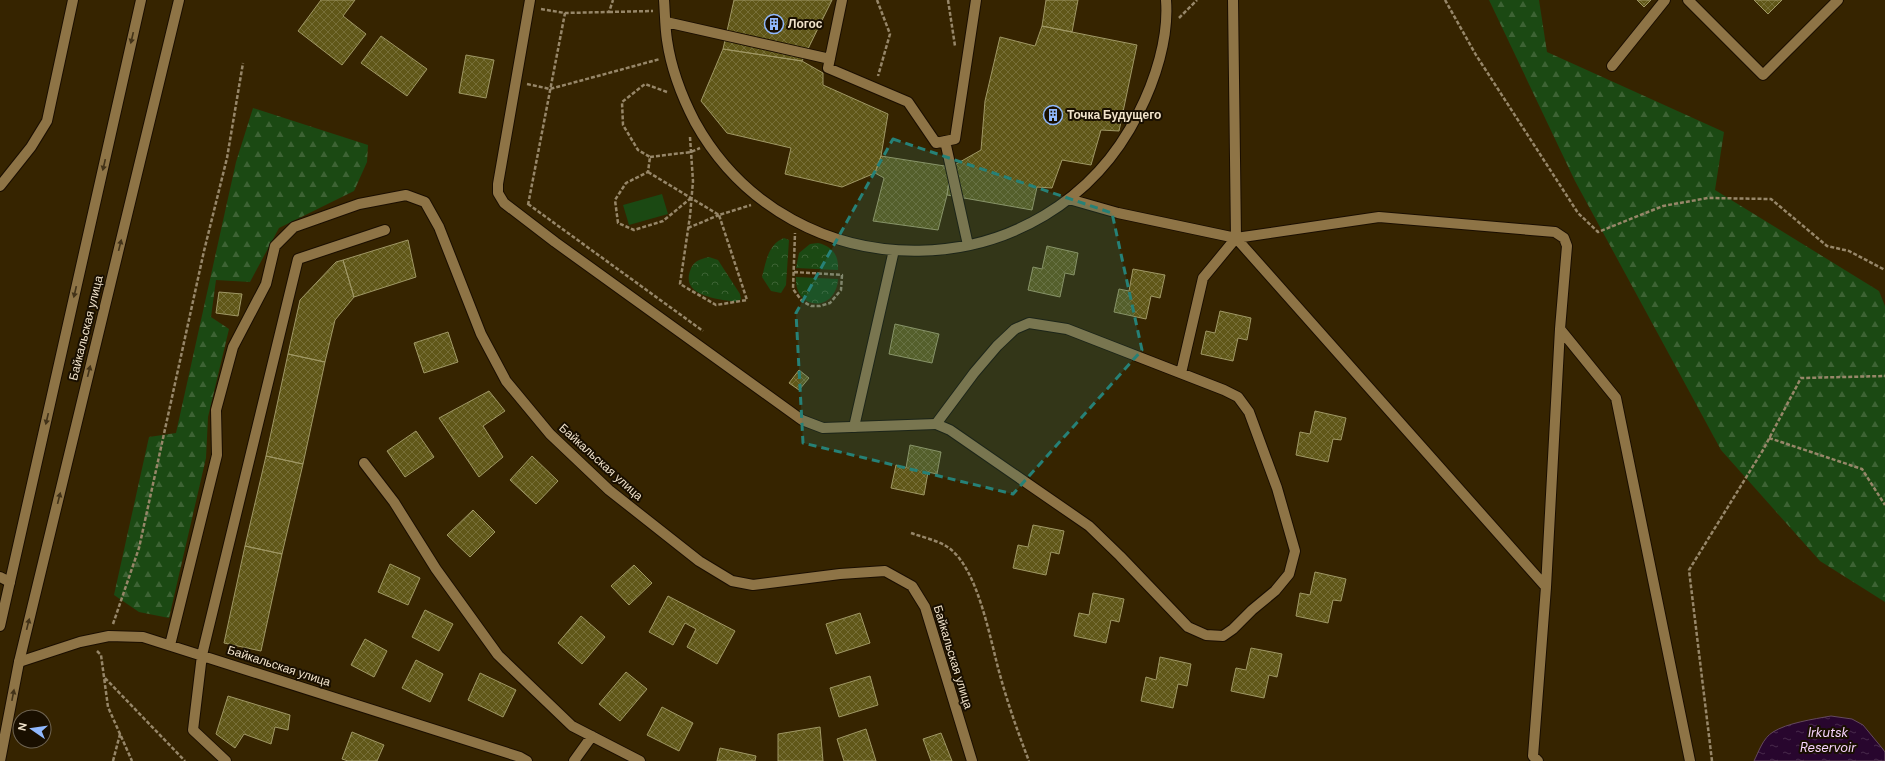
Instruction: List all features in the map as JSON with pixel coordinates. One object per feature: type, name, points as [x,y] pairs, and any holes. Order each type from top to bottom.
[{"type":"main road","points":[[0,186],[31,147],[47,121],[73,0]]},
{"type":"main road","name":"Байкальская улица","points":[[0,626],[141,0]]},
{"type":"main road","name":"Байкальская улица","points":[[0,761],[19,662],[179,0]]},
{"type":"main road","points":[[842,0],[828,68],[908,102],[936,143],[954,139],[976,0]]},
{"type":"main road","points":[[665,5],[667,40],[671,56],[681,89],[696,122],[720,158],[749,189],[784,215],[823,234],[864,246],[907,252],[950,249],[968,245],[993,239],[1033,223],[1069,199],[1102,169],[1129,133],[1149,94],[1162,51],[1166,0]]},
{"type":"main road","points":[[1181,373],[1203,278],[1236,238],[1233,0]]},
{"type":"main road","points":[[1612,66],[1665,0]]},
{"type":"main road","points":[[1688,0],[1763,75],[1838,0]]},
{"type":"main road","points":[[530,4],[498,184],[498,193],[504,203],[526,220],[802,420],[823,428],[936,424],[950,430],[1089,526],[1120,556],[1188,628],[1206,635],[1223,636],[1234,629],[1252,610],[1275,591],[1289,574],[1295,551],[1277,488],[1249,412],[1238,397],[1181,373],[1067,329],[1029,322],[1015,328],[998,346],[974,373],[936,424]]},
{"type":"main road","points":[[666,22],[830,59]]},
{"type":"main road","points":[[945,141],[968,245]]},
{"type":"main road","name":"Байкальская улица","points":[[170,645],[217,455],[216,410],[233,347],[266,284],[275,246],[294,227],[360,204],[406,195],[425,202],[439,227],[481,334],[506,381],[550,434],[609,490],[693,556],[732,581],[753,585],[840,574],[885,571],[912,586],[925,607],[972,761]]},
{"type":"main road","points":[[1069,199],[1118,213],[1236,238],[1379,217],[1555,232],[1564,238],[1566,246],[1546,587],[1534,756],[1538,761]]},
{"type":"main road","points":[[226,761],[193,730],[202,655],[298,259],[385,230]]},
{"type":"main road","points":[[1236,238],[1546,587]]},
{"type":"main road","points":[[854,427],[894,250]]},
{"type":"main road","points":[[1560,329],[1616,398],[1690,761]]},
{"type":"main road","points":[[364,463],[394,502],[436,569],[498,655],[572,726],[640,761]]},
{"type":"main road","points":[[0,577],[10,582]]},
{"type":"main road","name":"Байкальская улица","points":[[19,662],[80,642],[109,636],[143,637],[520,756],[527,761]]},
{"type":"main road","points":[[574,761],[592,736]]},
{"type":"path","points":[[609,12],[613,0]]},
{"type":"path","points":[[875,88],[890,34],[878,0]]},
{"type":"path","points":[[1445,0],[1476,55],[1578,213],[1598,232],[1663,206],[1708,198],[1771,199],[1827,246],[1849,251],[1885,270]]},
{"type":"path","points":[[530,4],[565,13],[609,12],[665,5]]},
{"type":"path","points":[[526,220],[565,13]]},
{"type":"path","points":[[515,82],[550,89],[671,56]]},
{"type":"path","points":[[109,636],[139,548],[204,251],[227,158],[243,63]]},
{"type":"path","points":[[670,93],[645,84],[622,102],[623,125],[638,150],[650,157],[691,152],[710,144]]},
{"type":"path","points":[[648,172],[692,198],[719,215],[748,300],[716,305],[680,284],[692,198],[693,181],[691,152],[687,130]]},
{"type":"path","points":[[648,172],[650,157]]},
{"type":"path","points":[[648,172],[626,183],[615,200],[618,223],[634,230],[663,221],[692,198]]},
{"type":"path","points":[[688,228],[719,215],[764,200]]},
{"type":"path","points":[[528,204],[709,336]]},
{"type":"path","points":[[794,272],[842,275],[841,290],[830,303],[820,306],[811,306],[802,301],[793,289],[795,220]]},
{"type":"path","points":[[1712,761],[1689,570],[1770,438],[1801,378],[1885,376]]},
{"type":"path","points":[[1770,438],[1862,469],[1885,505]]},
{"type":"path","points":[[911,533],[946,546],[966,566],[982,607],[1002,682],[1029,761]]},
{"type":"path","points":[[80,642],[92,646],[101,655],[108,707],[132,761]]},
{"type":"path","points":[[104,678],[185,761]]},
{"type":"path","points":[[112,761],[120,734]]},
{"type":"highlighted area","points":[[893,139],[1112,213],[1142,350],[1013,494],[803,443],[796,313]]},
{"type":"green space","points":[[1489,0],[1539,0],[1547,52],[1724,132],[1715,190],[1879,291],[1885,306],[1885,602],[1820,561],[1721,450],[1575,181]]},
{"type":"green space","points":[[253,108],[368,145],[367,162],[354,191],[279,228],[250,282],[216,280],[211,317],[229,329],[208,417],[206,458],[169,618],[139,612],[114,595],[149,437],[176,433],[236,162]]},
{"type":"green space","points":[[662,194],[668,214],[629,225],[623,205]]},
{"type":"green space","points":[[784,238],[789,240],[786,285],[781,293],[771,291],[762,277],[768,254],[774,245]]},
{"type":"green space","points":[[818,243],[827,246],[834,252],[838,270],[796,268],[799,253],[810,244]]},
{"type":"green space","points":[[709,257],[718,260],[740,294],[741,299],[737,302],[712,298],[696,291],[691,286],[689,280],[691,268],[697,261]]},
{"type":"green space","points":[[796,277],[838,279],[836,290],[830,298],[823,302],[816,304],[808,302],[801,296],[797,288]]},
{"type":"water","name":"Irkutsk Reservoir","points":[[1831,716],[1852,719],[1863,725],[1885,752],[1885,761],[1754,761],[1764,741],[1773,732],[1793,724]]},
{"type":"building","points":[[321,0],[355,0],[343,16],[366,34],[342,65],[298,31]]},
{"type":"building","name":"Логос","points":[[734,0],[832,0],[802,61],[723,49]]},
{"type":"building","points":[[1046,0],[1078,0],[1072,32],[1042,26]]},
{"type":"building","points":[[1637,0],[1651,0],[1644,7]]},
{"type":"building","points":[[1754,0],[1782,0],[1768,14]]},
{"type":"building","name":"Точка Будущего","points":[[1042,26],[1137,45],[1119,131],[1101,130],[1091,165],[1062,160],[1052,188],[1037,187],[1032,210],[947,195],[951,167],[981,150],[985,101],[1000,37],[1035,46]]},
{"type":"building","points":[[381,36],[427,69],[407,96],[361,63]]},
{"type":"building","points":[[723,49],[802,61],[823,73],[823,85],[888,114],[881,156],[875,173],[842,187],[785,174],[791,148],[727,133],[701,101]]},
{"type":"building","points":[[466,55],[494,60],[486,98],[459,93]]},
{"type":"building","points":[[881,156],[951,167],[947,195],[938,230],[873,221],[884,178],[875,173]]},
{"type":"building","points":[[408,240],[416,277],[354,297],[343,260]]},
{"type":"building","points":[[1047,246],[1078,253],[1074,275],[1065,273],[1060,297],[1028,290],[1033,267],[1042,269]]},
{"type":"building","points":[[343,260],[354,297],[335,320],[325,362],[288,354],[300,300],[336,262]]},
{"type":"building","points":[[1133,269],[1165,275],[1160,298],[1151,296],[1146,319],[1114,312],[1119,289],[1129,291]]},
{"type":"building","points":[[219,292],[242,294],[238,316],[216,313]]},
{"type":"building","points":[[1220,311],[1251,318],[1247,340],[1238,338],[1233,361],[1201,354],[1206,331],[1215,333]]},
{"type":"building","points":[[895,324],[939,334],[932,363],[889,354]]},
{"type":"building","points":[[448,332],[458,362],[424,373],[414,343]]},
{"type":"building","points":[[288,354],[325,362],[303,464],[266,456]]},
{"type":"building","points":[[799,370],[809,378],[799,390],[789,383]]},
{"type":"building","points":[[489,391],[505,411],[483,426],[503,457],[479,477],[439,418]]},
{"type":"building","points":[[1315,411],[1346,418],[1341,440],[1333,439],[1328,462],[1296,455],[1300,432],[1310,434]]},
{"type":"building","points":[[416,431],[434,457],[405,477],[387,451]]},
{"type":"building","points":[[910,445],[941,452],[937,474],[928,472],[924,495],[891,488],[896,465],[906,468]]},
{"type":"building","points":[[266,456],[303,464],[282,554],[245,546]]},
{"type":"building","points":[[532,456],[558,481],[536,504],[510,480]]},
{"type":"building","points":[[473,510],[495,532],[470,557],[447,535]]},
{"type":"building","points":[[1033,525],[1064,531],[1059,554],[1051,552],[1046,575],[1013,568],[1018,545],[1028,547]]},
{"type":"building","points":[[245,546],[282,554],[261,651],[224,643]]},
{"type":"building","points":[[390,564],[420,578],[408,605],[378,592]]},
{"type":"building","points":[[634,565],[652,583],[629,605],[611,586]]},
{"type":"building","points":[[1315,572],[1346,579],[1341,601],[1333,600],[1328,623],[1296,616],[1300,593],[1310,595]]},
{"type":"building","points":[[1093,593],[1124,599],[1119,622],[1111,620],[1106,643],[1074,636],[1079,613],[1089,615]]},
{"type":"building","points":[[668,596],[735,631],[717,664],[687,647],[696,629],[685,623],[673,645],[649,632]]},
{"type":"building","points":[[425,610],[453,624],[439,651],[412,637]]},
{"type":"building","points":[[860,613],[870,643],[836,654],[826,624]]},
{"type":"building","points":[[581,616],[605,637],[582,664],[558,643]]},
{"type":"building","points":[[365,639],[387,651],[374,677],[351,665]]},
{"type":"building","points":[[1251,648],[1282,654],[1277,677],[1269,675],[1264,698],[1231,691],[1236,668],[1246,670]]},
{"type":"building","points":[[1160,657],[1191,664],[1187,686],[1178,684],[1173,708],[1141,701],[1146,677],[1156,680]]},
{"type":"building","points":[[416,660],[443,674],[430,702],[402,688]]},
{"type":"building","points":[[626,672],[647,689],[620,721],[599,704]]},
{"type":"building","points":[[480,673],[516,690],[503,717],[468,700]]},
{"type":"building","points":[[870,676],[878,705],[839,717],[830,688]]},
{"type":"building","points":[[228,696],[290,715],[288,730],[275,727],[271,744],[244,734],[235,748],[216,734]]},
{"type":"building","points":[[662,707],[693,723],[679,751],[647,735]]},
{"type":"building","points":[[820,727],[823,761],[778,761],[778,734]]},
{"type":"building","points":[[866,729],[876,761],[844,761],[837,739]]},
{"type":"building","points":[[352,732],[384,745],[377,761],[348,761],[342,759]]},
{"type":"building","points":[[941,733],[952,761],[931,761],[923,739]]},
{"type":"building","points":[[720,748],[756,756],[755,761],[717,761]]},
{"type":"place","name":"Логос","points":[[774,24]]},
{"type":"place","name":"Точка Будущего","points":[[1053,115]]}]
